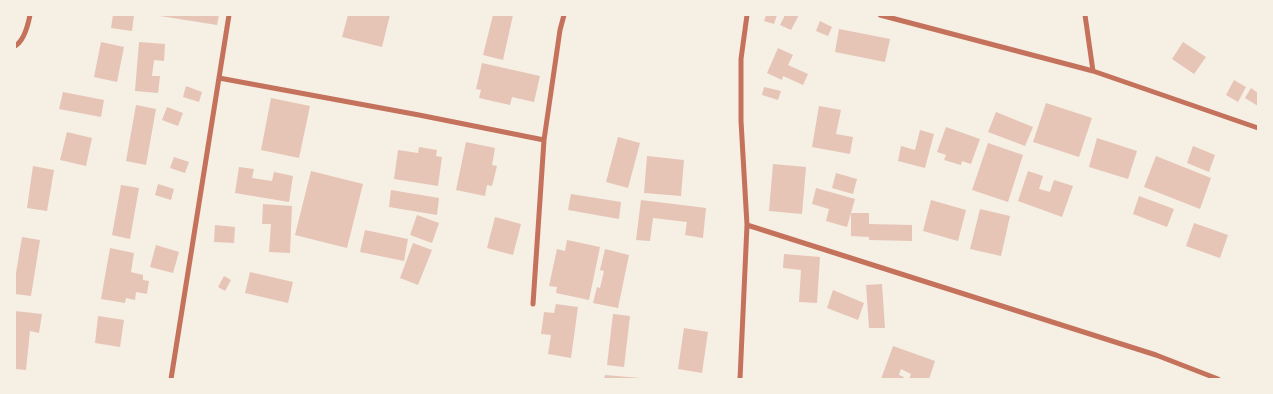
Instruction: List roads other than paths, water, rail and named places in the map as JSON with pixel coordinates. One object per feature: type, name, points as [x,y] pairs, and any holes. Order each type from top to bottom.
[{"type":"street","points":[[15,46],[19,44],[30,15]]},
{"type":"street","points":[[171,379],[229,15]]},
{"type":"street","points":[[532,304],[544,140],[560,30],[564,15]]},
{"type":"street","points":[[740,379],[746,225],[741,121],[741,59],[747,15]]},
{"type":"street","points":[[880,15],[1093,71],[1258,128]]},
{"type":"street","points":[[1085,15],[1093,71]]},
{"type":"street","points":[[219,78],[544,140]]},
{"type":"street","points":[[746,225],[1156,355],[1218,379]]}]
